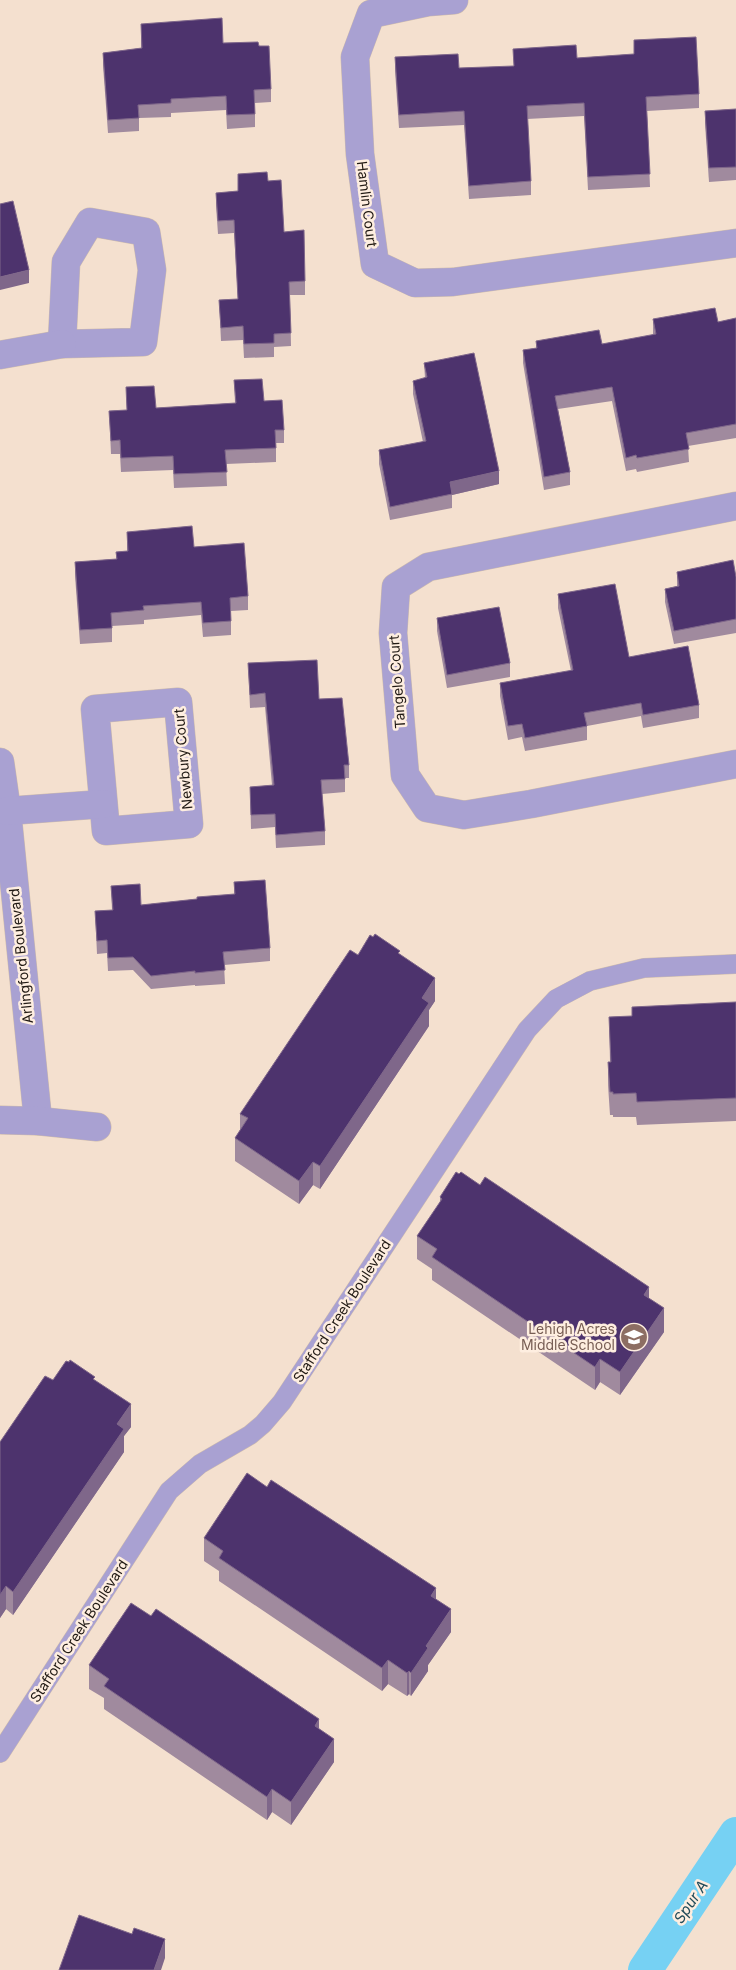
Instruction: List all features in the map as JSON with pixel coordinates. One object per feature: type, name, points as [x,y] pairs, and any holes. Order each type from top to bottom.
[{"type":"street","name":"Hamlin Court","points":[[454,0],[428,2],[371,14],[355,57],[360,154],[374,264],[415,283],[453,282],[736,243]]},
{"type":"street","points":[[0,355],[62,344],[143,342],[152,270],[146,232],[90,222],[66,262],[62,344]]},
{"type":"street","name":"Tangelo Court","points":[[736,506],[428,567],[396,587],[393,633],[404,775],[427,808],[464,815],[531,804],[736,764]]},
{"type":"street","name":"Newbury Court","points":[[178,702],[189,824],[106,831],[103,804],[95,709],[178,702]]},
{"type":"street","name":"Arlingford Boulevard","points":[[0,762],[7,811],[38,1121]]},
{"type":"street","points":[[7,811],[103,804]]},
{"type":"street","points":[[0,1120],[38,1121],[97,1127]]},
{"type":"lane","name":"Stafford Creek Boulevard","points":[[0,1753],[169,1492],[200,1464],[250,1435],[263,1424],[282,1402],[527,1030],[556,999],[590,981],[644,968],[736,964]]},
{"type":"building","points":[[222,18],[223,43],[258,42],[259,46],[269,46],[271,89],[254,90],[255,114],[227,115],[226,96],[171,99],[171,103],[138,105],[139,118],[108,120],[103,53],[142,48],[141,24]]},
{"type":"building","points":[[696,37],[699,94],[646,97],[650,174],[588,177],[584,103],[527,106],[531,181],[469,186],[464,111],[399,115],[395,57],[458,54],[459,68],[514,66],[513,49],[576,45],[577,58],[634,54],[634,40]]},
{"type":"building","points":[[736,109],[736,167],[709,168],[705,111]]},
{"type":"building","points":[[267,172],[268,181],[281,180],[284,232],[304,230],[305,281],[289,282],[291,333],[274,334],[274,343],[244,344],[243,326],[221,328],[219,300],[238,299],[234,220],[218,221],[216,193],[238,191],[238,174]]},
{"type":"building","points":[[13,201],[29,270],[0,277],[0,204]]},
{"type":"building","points":[[715,308],[718,322],[736,318],[736,424],[686,433],[689,449],[637,458],[636,455],[626,458],[612,387],[555,396],[570,472],[544,477],[523,350],[537,348],[536,341],[599,330],[602,344],[656,334],[653,319]]},
{"type":"building","points":[[474,353],[499,471],[450,482],[452,494],[390,507],[379,450],[426,441],[413,381],[427,377],[424,363]]},
{"type":"building","points":[[262,379],[264,401],[282,400],[284,430],[275,430],[276,448],[225,450],[227,472],[174,474],[173,456],[121,458],[120,440],[111,441],[109,411],[127,410],[126,387],[154,386],[156,408],[236,403],[234,380]]},
{"type":"building","points":[[192,526],[194,547],[244,543],[248,596],[230,598],[231,621],[203,623],[201,602],[143,606],[144,610],[111,613],[112,628],[80,630],[75,562],[117,559],[116,552],[128,551],[127,532]]},
{"type":"building","points":[[733,560],[736,577],[736,619],[674,631],[665,589],[679,586],[677,572]]},
{"type":"building","points":[[615,584],[629,657],[688,646],[699,705],[643,715],[641,703],[584,713],[587,726],[525,738],[522,724],[508,726],[500,683],[573,670],[558,594]]},
{"type":"building","points":[[499,607],[510,663],[447,675],[437,618]]},
{"type":"building","points":[[317,660],[319,699],[342,698],[349,765],[344,765],[345,779],[321,780],[325,831],[276,835],[275,814],[251,815],[250,787],[274,785],[265,693],[250,695],[248,663]]},
{"type":"building","points":[[265,880],[270,948],[223,952],[225,970],[151,976],[133,957],[108,958],[107,940],[97,941],[95,911],[113,910],[111,886],[140,884],[141,905],[235,894],[234,882]]},
{"type":"building","points":[[375,934],[400,951],[398,953],[435,978],[422,998],[429,1003],[320,1166],[313,1162],[299,1181],[235,1138],[248,1118],[240,1114],[350,950],[358,955],[370,935],[373,937]]},
{"type":"building","points":[[736,1002],[736,1098],[637,1102],[636,1093],[613,1094],[613,1092],[610,1092],[608,1062],[611,1062],[609,1017],[632,1016],[632,1007]]},
{"type":"building","points":[[456,1172],[459,1174],[461,1172],[480,1185],[485,1177],[649,1287],[644,1295],[664,1308],[620,1372],[600,1359],[595,1367],[432,1257],[437,1249],[417,1236],[442,1199],[440,1197]]},
{"type":"building","points":[[70,1360],[95,1377],[93,1379],[131,1404],[117,1424],[124,1429],[13,1592],[6,1586],[0,1595],[0,1442],[45,1376],[53,1380],[66,1361],[69,1362]]},
{"type":"building","points":[[247,1473],[267,1487],[271,1480],[436,1588],[431,1596],[451,1609],[426,1646],[428,1648],[411,1673],[409,1671],[407,1673],[388,1660],[382,1668],[219,1558],[223,1551],[204,1538]]},
{"type":"building","points":[[131,1603],[151,1616],[156,1609],[319,1719],[315,1726],[334,1739],[291,1802],[272,1789],[267,1797],[104,1686],[109,1679],[89,1665]]},
{"type":"building","points":[[79,1915],[132,1934],[134,1928],[165,1939],[154,1970],[59,1970]]},
{"type":"waterway","name":"Spur A","points":[[645,1970],[736,1834]]},
{"type":"place","name":"Lehigh Acres Middle School","points":[[634,1337]]}]
